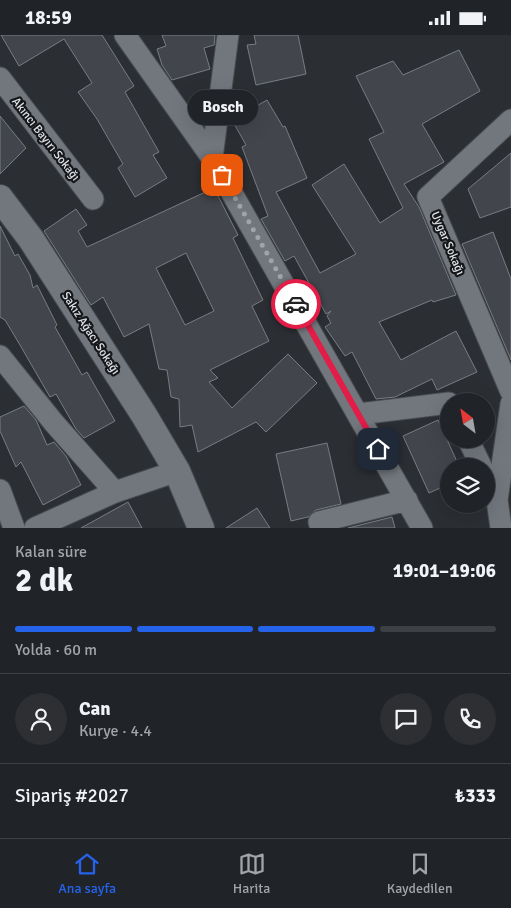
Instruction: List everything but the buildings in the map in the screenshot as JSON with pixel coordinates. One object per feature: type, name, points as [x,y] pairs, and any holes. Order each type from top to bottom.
[{"type":"street","points":[[125,35],[212,158],[422,528]]},
{"type":"street","points":[[212,158],[227,39]]},
{"type":"street","name":"Akıncı Bayırı Sokağı","points":[[0,78],[93,199]]},
{"type":"street","name":"Uygar Sokağı","points":[[511,120],[428,197],[511,392]]},
{"type":"street","name":"Sakız Ağacı Sokağı","points":[[0,198],[31,239],[144,415],[177,471],[201,528]]},
{"type":"street","points":[[0,356],[60,430],[115,492]]},
{"type":"street","points":[[359,414],[440,404]]},
{"type":"street","points":[[501,528],[497,499],[511,404]]},
{"type":"street","points":[[35,528],[115,492],[177,471]]},
{"type":"street","points":[[0,490],[14,528]]},
{"type":"street","points":[[495,495],[497,499]]},
{"type":"street","points":[[321,528],[320,522],[407,500]]},
{"type":"way so far","points":[[222,175],[296,304]]},
{"type":"place","name":"Bosch","points":[[222,175]]},
{"type":"route","points":[[296,304],[378,449]]}]
